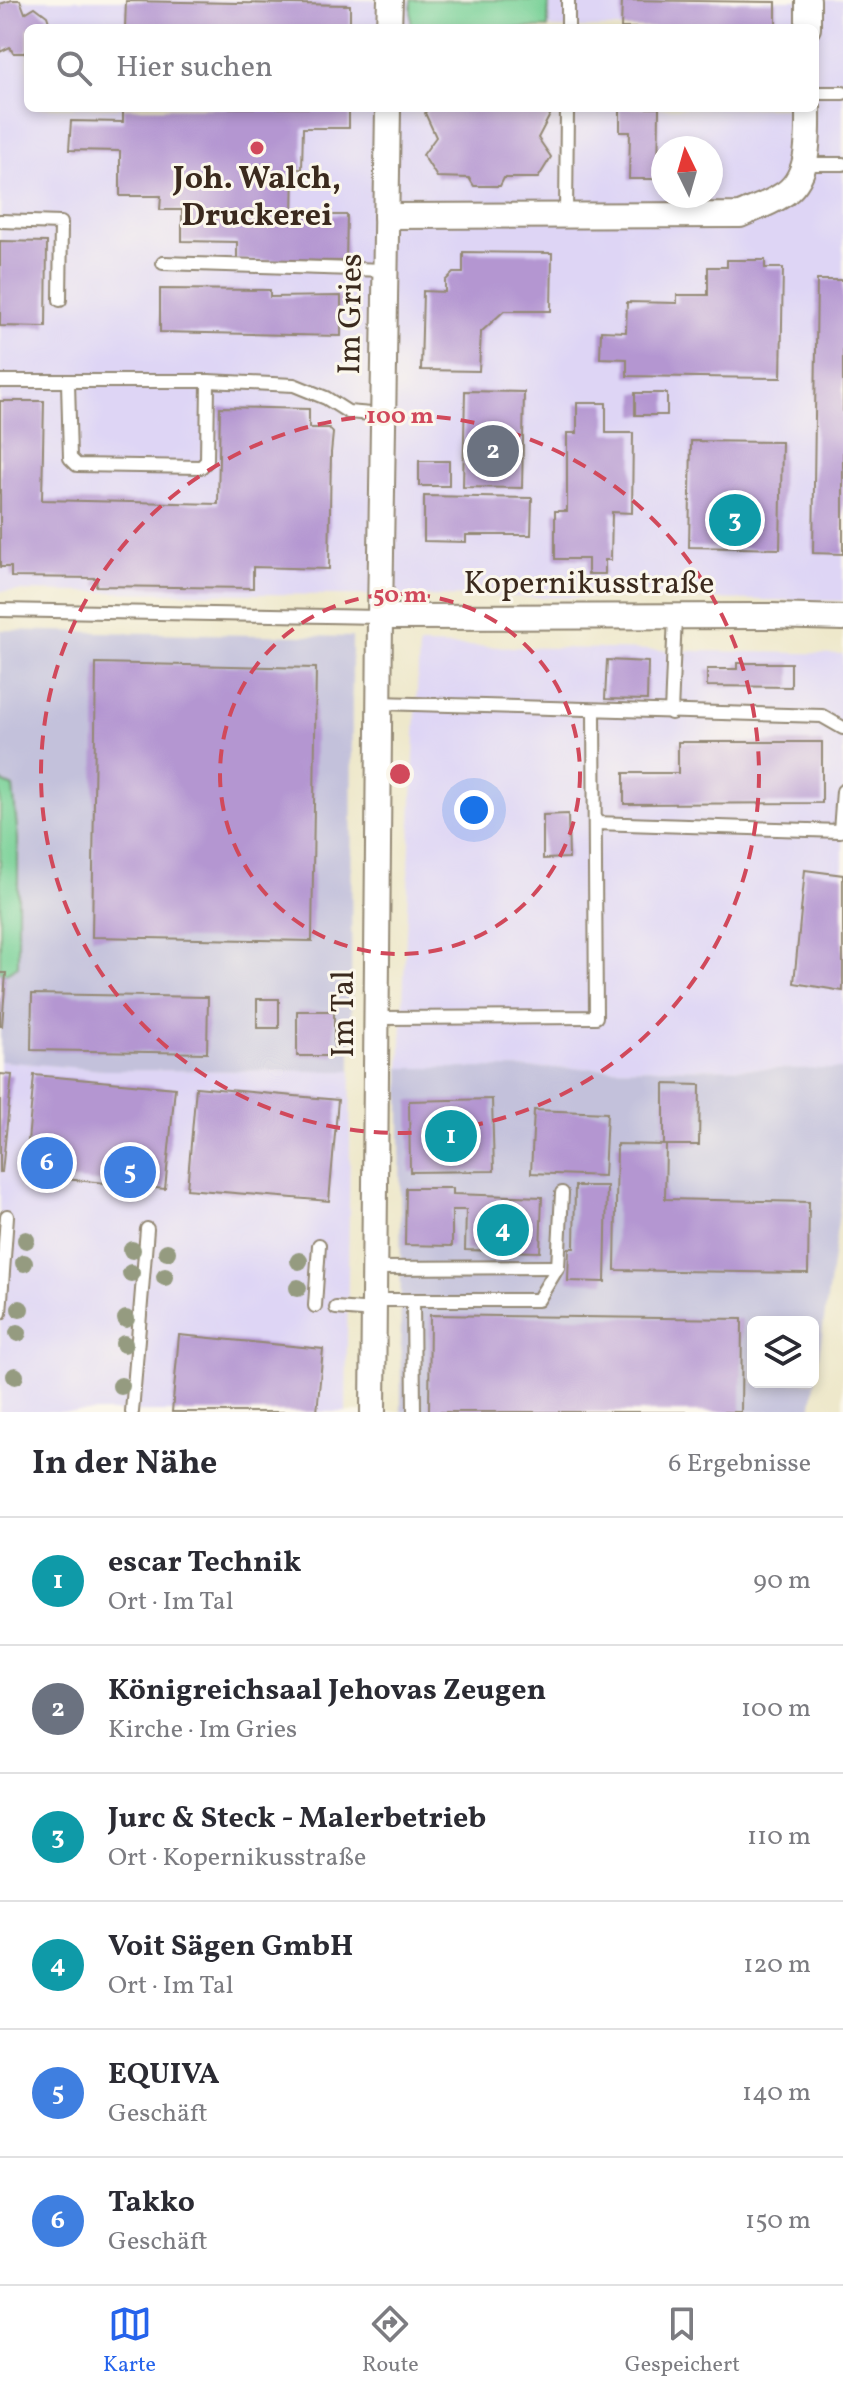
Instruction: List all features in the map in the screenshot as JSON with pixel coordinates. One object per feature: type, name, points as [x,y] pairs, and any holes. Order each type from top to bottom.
[{"type":"street","points":[[389,24],[390,0]]},
{"type":"street","points":[[808,0],[808,24]]},
{"type":"street","name":"Im Gries","points":[[380,617],[388,112]]},
{"type":"street","points":[[386,216],[740,215],[791,189],[805,164],[808,112]]},
{"type":"street","name":"Kopernikusstraße","points":[[380,617],[843,618]]},
{"type":"street","name":"Im Tal","points":[[373,1412],[380,617]]},
{"type":"lane","points":[[568,0],[568,24]]},
{"type":"lane","points":[[819,93],[843,93]]},
{"type":"lane","points":[[566,215],[567,112]]},
{"type":"lane","points":[[805,164],[843,164]]},
{"type":"lane","points":[[0,221],[61,223],[60,300]]},
{"type":"lane","points":[[163,263],[385,270]]},
{"type":"lane","points":[[0,381],[208,381],[294,385],[326,398],[348,412],[383,415]]},
{"type":"lane","points":[[68,382],[70,458],[77,465],[201,467],[207,461],[208,381]]},
{"type":"lane","name":"Kopernikusstraße","points":[[0,610],[380,617]]},
{"type":"lane","points":[[671,713],[675,616]]},
{"type":"lane","points":[[379,703],[822,716],[843,728]]},
{"type":"lane","points":[[377,1018],[596,1017],[594,711]]},
{"type":"lane","points":[[595,823],[840,831],[843,791]]},
{"type":"lane","points":[[336,1308],[413,1300],[538,1300],[558,1267],[562,1193]]},
{"type":"lane","points":[[0,1313],[7,1216]]},
{"type":"lane","points":[[132,1412],[147,1229]]},
{"type":"lane","points":[[315,1306],[319,1245]]},
{"type":"lane","points":[[375,1268],[558,1267]]},
{"type":"lane","points":[[413,1300],[414,1412]]},
{"type":"shaded area","points":[[0,0],[843,0],[843,601],[0,591]]},
{"type":"shaded area","points":[[0,630],[352,637],[351,1071],[104,1070],[0,1061]]},
{"type":"shaded area","points":[[419,645],[843,654],[843,1069],[400,1068]]},
{"type":"shaded area","points":[[0,1061],[104,1070],[351,1071],[346,1412],[0,1412]]},
{"type":"shaded area","points":[[400,1068],[843,1069],[843,1186],[819,1356],[819,1316],[747,1316],[747,1388],[814,1388],[811,1412],[401,1412]]},
{"type":"green space","points":[[411,0],[549,0],[548,24],[411,24]]},
{"type":"green space","points":[[0,781],[13,787],[18,839],[18,966],[6,973],[0,973]]},
{"type":"building","points":[[20,0],[25,13],[35,7],[47,16],[50,24],[24,24],[24,53],[13,53],[10,47],[0,52],[0,4]]},
{"type":"building","points":[[622,0],[776,2],[776,24],[621,24]]},
{"type":"building","points":[[126,1],[350,5],[350,24],[125,24]]},
{"type":"building","points":[[123,112],[349,112],[349,128],[303,128],[302,169],[294,169],[293,215],[347,215],[346,261],[237,260],[237,242],[182,241],[182,210],[160,210],[161,196],[120,196],[120,151],[69,150],[71,121],[123,122]]},
{"type":"building","points":[[550,112],[538,138],[551,157],[538,178],[504,178],[500,186],[474,186],[469,178],[437,177],[423,155],[436,137],[425,113]]},
{"type":"building","points":[[620,112],[659,112],[659,136],[651,136],[651,179],[629,179],[630,132],[620,132]]},
{"type":"building","points":[[0,241],[47,242],[46,327],[0,326]]},
{"type":"building","points":[[463,252],[552,253],[551,311],[504,311],[481,332],[479,371],[421,370],[423,291],[445,292],[445,281],[453,273],[463,273]]},
{"type":"building","points":[[727,260],[765,260],[765,268],[783,268],[781,378],[627,376],[627,359],[600,358],[601,331],[626,332],[627,302],[677,303],[677,295],[708,295],[708,267],[727,267]]},
{"type":"building","points":[[817,280],[843,280],[843,554],[813,553]]},
{"type":"building","points":[[160,289],[270,290],[270,297],[341,296],[341,336],[160,332]]},
{"type":"building","points":[[465,391],[524,392],[522,488],[463,487]]},
{"type":"building","points":[[635,393],[667,393],[667,415],[635,415]]},
{"type":"building","points":[[0,401],[44,401],[42,500],[218,504],[220,407],[309,409],[309,428],[329,428],[333,433],[329,569],[253,567],[253,588],[96,586],[97,578],[11,577],[11,567],[0,567]]},
{"type":"building","points":[[577,403],[606,403],[606,433],[633,433],[632,513],[612,512],[611,560],[605,560],[605,574],[588,574],[588,559],[555,559],[555,511],[567,511],[567,433],[577,433]]},
{"type":"building","points":[[691,441],[782,442],[780,549],[689,547]]},
{"type":"building","points":[[419,461],[449,461],[449,486],[419,486]]},
{"type":"building","points":[[424,496],[532,498],[531,535],[466,535],[466,542],[424,541]]},
{"type":"building","points":[[607,660],[648,662],[647,700],[605,699]]},
{"type":"building","points":[[96,663],[316,668],[312,941],[92,937]]},
{"type":"building","points":[[737,663],[791,663],[791,687],[707,686],[707,669],[737,669]]},
{"type":"building","points":[[678,742],[822,742],[822,803],[624,804],[624,773],[678,773]]},
{"type":"building","points":[[568,814],[569,858],[543,859],[543,815]]},
{"type":"building","points":[[805,870],[843,875],[843,991],[794,983]]},
{"type":"building","points":[[0,973],[6,973],[2,1026],[0,1026]]},
{"type":"building","points":[[32,994],[208,997],[207,1053],[31,1050]]},
{"type":"building","points":[[257,999],[279,999],[279,1028],[257,1028]]},
{"type":"building","points":[[297,1011],[334,1011],[334,1056],[297,1056]]},
{"type":"building","points":[[0,1074],[12,1075],[2,1172],[0,1172]]},
{"type":"building","points":[[34,1075],[175,1088],[165,1189],[25,1175]]},
{"type":"building","points":[[664,1084],[700,1085],[699,1145],[664,1145]]},
{"type":"building","points":[[196,1087],[338,1100],[329,1201],[187,1189]]},
{"type":"building","points":[[492,1099],[494,1171],[410,1172],[409,1101]]},
{"type":"building","points":[[534,1110],[607,1113],[604,1176],[531,1173]]},
{"type":"building","points":[[617,1144],[666,1145],[665,1199],[809,1202],[808,1273],[615,1270]]},
{"type":"building","points":[[575,1186],[607,1186],[605,1282],[568,1281],[569,1248],[574,1248]]},
{"type":"building","points":[[406,1188],[453,1188],[453,1194],[542,1197],[540,1252],[465,1250],[466,1210],[452,1210],[452,1246],[405,1245]]},
{"type":"building","points":[[430,1315],[742,1319],[741,1412],[429,1412]]},
{"type":"building","points":[[179,1335],[323,1349],[317,1412],[172,1412]]},
{"type":"place","name":"Joh. Walch, Druckerei","points":[[257,148]]},
{"type":"place","name":"Königreichsaal Jehovas Zeugen","points":[[493,451]]},
{"type":"place","name":"Jurc & Steck - Malerbetrieb","points":[[735,520]]},
{"type":"place","name":"escar Technik","points":[[451,1136]]},
{"type":"place","name":"Takko","points":[[47,1163]]},
{"type":"place","name":"EQUIVA","points":[[130,1172]]},
{"type":"place","name":"Voit Sägen GmbH","points":[[503,1230]]}]
